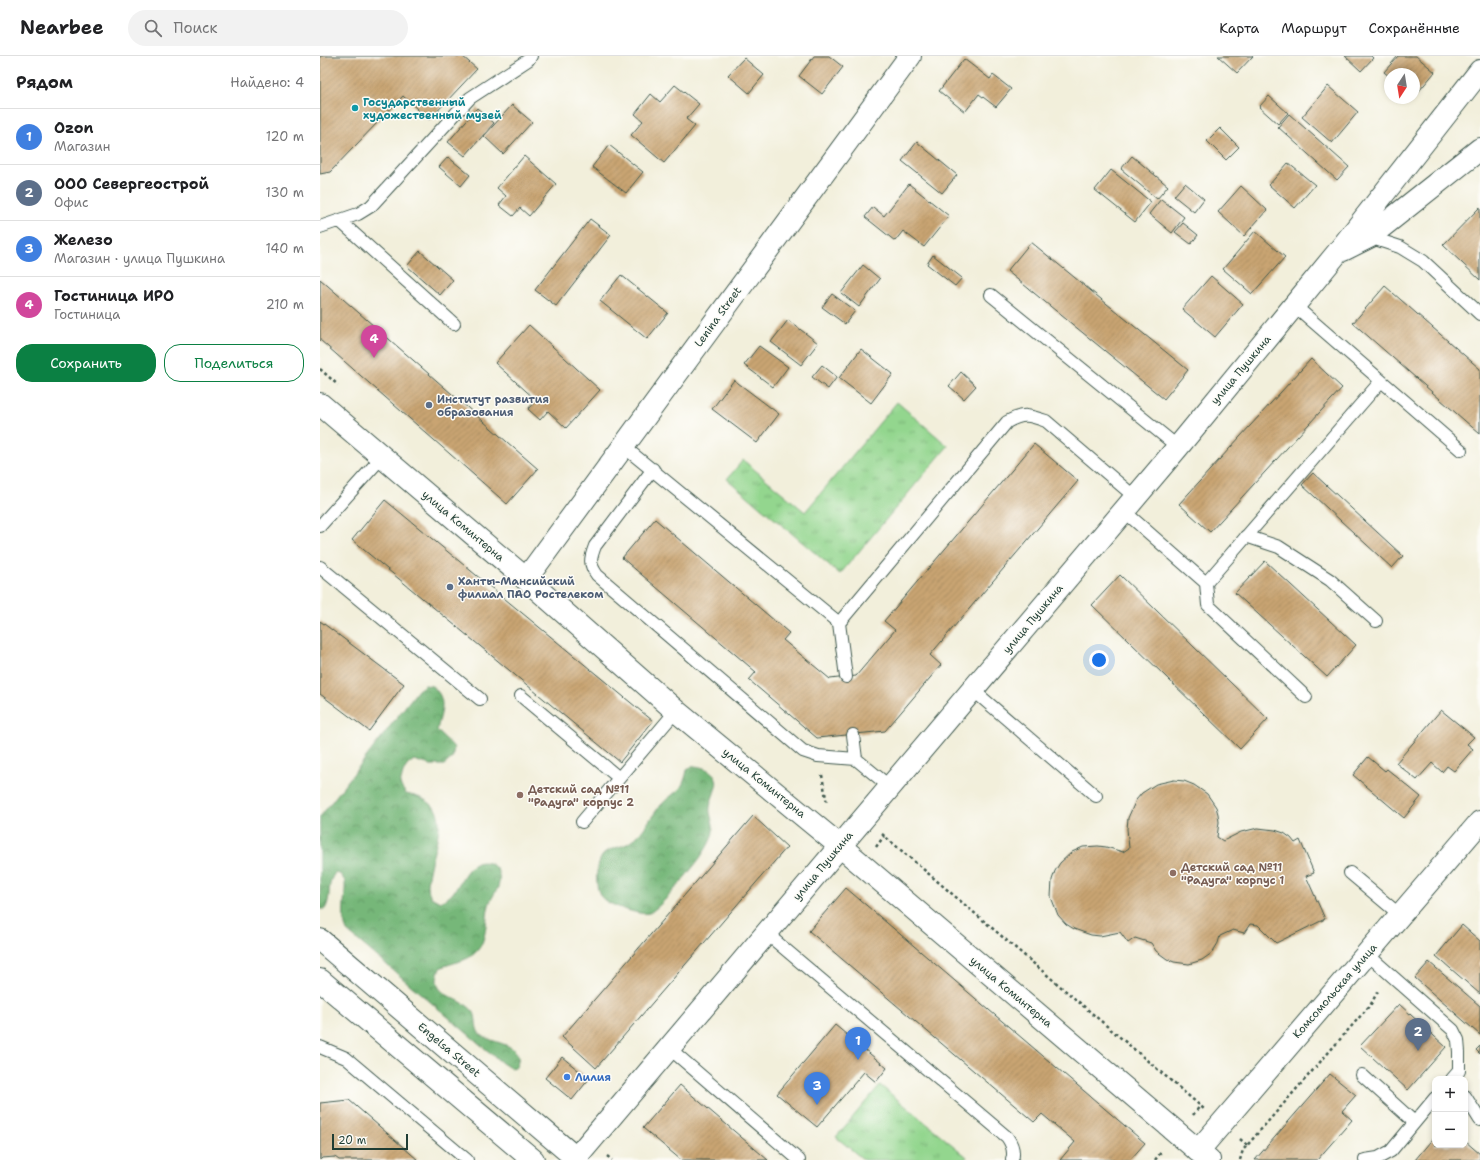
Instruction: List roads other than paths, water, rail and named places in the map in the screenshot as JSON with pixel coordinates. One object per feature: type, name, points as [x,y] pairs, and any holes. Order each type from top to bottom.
[{"type":"street","name":"Lenina Street","points":[[526,579],[910,56]]},
{"type":"street","name":"улица Пушкина","points":[[577,1159],[890,786],[1178,447],[1295,306],[1480,71]]},
{"type":"street","points":[[1338,252],[1369,237],[1480,149]]},
{"type":"street","name":"улица Коминтерна","points":[[320,404],[526,579],[676,711],[840,846],[1199,1157]]},
{"type":"street","name":"Комсомольская улица","points":[[1199,1157],[1221,1123],[1480,822]]},
{"type":"street","name":"Engelsa Street","points":[[320,940],[577,1159]]},
{"type":"street","points":[[320,980],[533,1160]]},
{"type":"lane","points":[[320,227],[358,214],[371,206],[470,98],[531,56]]},
{"type":"lane","points":[[340,221],[454,324]]},
{"type":"lane","points":[[1369,237],[1400,247],[1423,261],[1480,314]]},
{"type":"lane","points":[[991,295],[1178,447]]},
{"type":"lane","points":[[1295,306],[1461,450]]},
{"type":"lane","points":[[1206,583],[1381,381]]},
{"type":"lane","points":[[839,623],[1007,422],[1018,416],[1032,416],[1046,421],[1130,504],[1206,583],[1208,605],[1306,697]]},
{"type":"lane","points":[[623,446],[653,469],[839,623],[846,677]]},
{"type":"lane","points":[[320,526],[382,457]]},
{"type":"lane","points":[[653,469],[595,546],[591,555],[591,566],[597,575],[803,751],[818,756],[856,759],[890,786]]},
{"type":"lane","points":[[1246,536],[1280,547],[1330,580],[1376,621]]},
{"type":"lane","points":[[320,567],[480,699]]},
{"type":"lane","points":[[973,690],[1096,796]]},
{"type":"lane","points":[[521,696],[619,778]]},
{"type":"lane","points":[[582,822],[676,711]]},
{"type":"lane","points":[[853,734],[856,759]]},
{"type":"lane","points":[[1350,873],[1400,915]]},
{"type":"lane","points":[[766,933],[1006,1137],[1014,1150],[1012,1160]]},
{"type":"lane","points":[[1366,954],[1452,1030],[1458,1040],[1459,1052],[1457,1076]]},
{"type":"lane","points":[[320,1047],[346,1058],[467,1160]]},
{"type":"lane","points":[[669,1048],[799,1160]]},
{"type":"lane","points":[[1362,1075],[1414,1122]]},
{"type":"lane","points":[[1365,1160],[1378,1158],[1391,1151],[1432,1101]]},
{"type":"lane","points":[[1468,1101],[1480,1120]]},
{"type":"place","name":"Государственный художественный музей","points":[[355,108]]},
{"type":"place","name":"Гостиница ИРО","points":[[374,358]]},
{"type":"place","name":"Институт развития образования","points":[[429,405]]},
{"type":"place","name":"Ханты-Мансийский филиал ПАО Ростелеком","points":[[450,587]]},
{"type":"place","name":"Детский сад №11 \"Радуга\" корпус 2","points":[[520,795]]},
{"type":"place","name":"Детский сад №11 \"Радуга\" корпус 1","points":[[1173,873]]},
{"type":"place","name":"ООО Севергеострой","points":[[1418,1051]]},
{"type":"place","name":"Ozon","points":[[858,1060]]},
{"type":"place","name":"Лилия","points":[[567,1077]]},
{"type":"place","name":"Железо","points":[[817,1105]]}]
